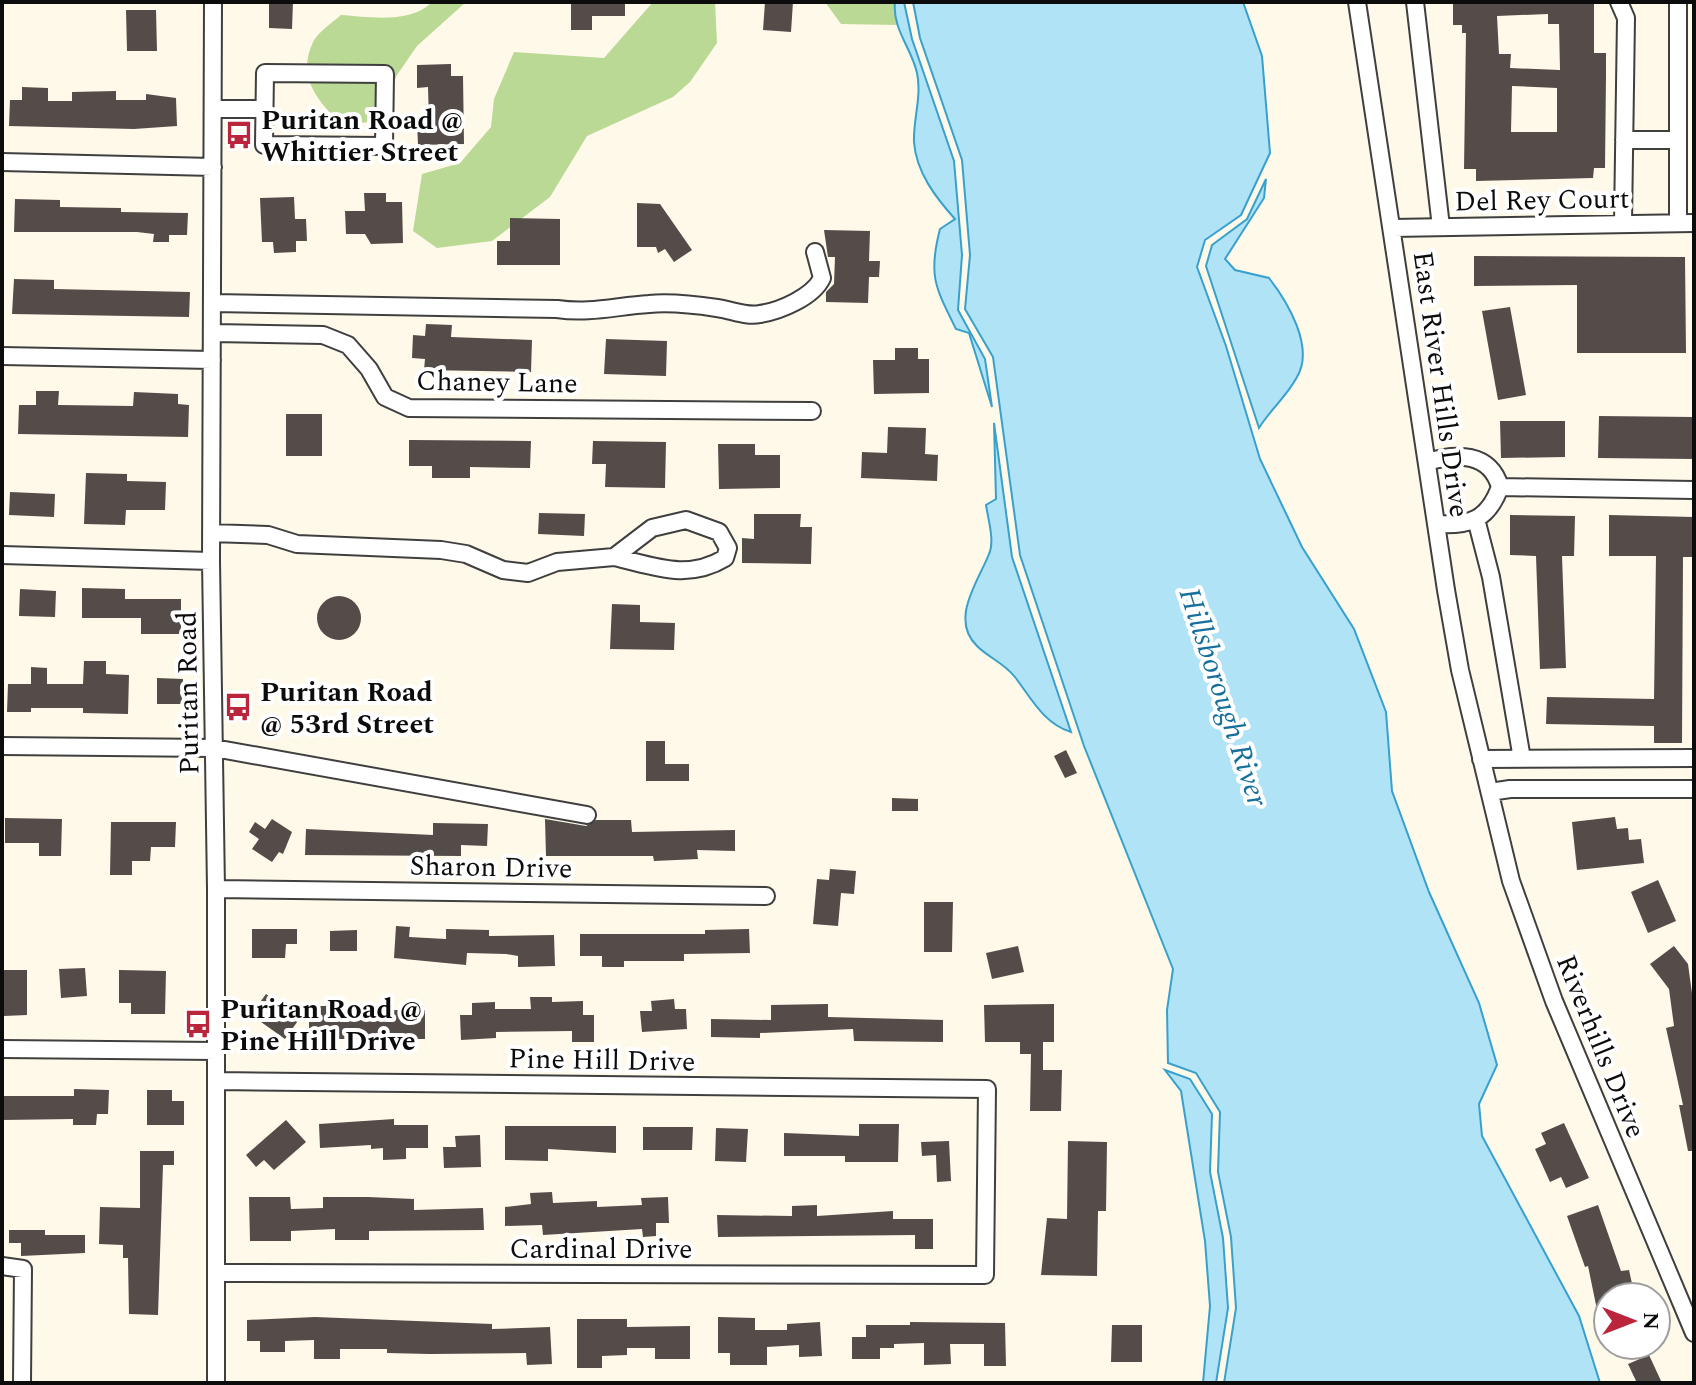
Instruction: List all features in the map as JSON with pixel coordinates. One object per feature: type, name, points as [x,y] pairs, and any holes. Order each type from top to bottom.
[{"type":"street","name":"Puritan Road","points":[[213,2],[211,561],[216,889],[216,1383]]},
{"type":"street","name":"East River Hills Drive","points":[[1357,2],[1460,670],[1483,765]]},
{"type":"street","points":[[1415,2],[1441,227]]},
{"type":"street","points":[[1619,2],[1626,18],[1623,222]]},
{"type":"street","points":[[1678,2],[1678,140],[1686,223]]},
{"type":"street","points":[[265,73],[385,74],[384,146],[264,145],[264,109],[265,73]]},
{"type":"street","points":[[213,109],[264,109]]},
{"type":"street","points":[[1624,140],[1678,140]]},
{"type":"street","points":[[2,162],[213,167]]},
{"type":"street","name":"Del Rey Court","points":[[1392,228],[1686,223]]},
{"type":"street","points":[[213,303],[528,308],[578,312],[654,303],[716,308],[750,315],[786,305],[818,287],[822,278],[815,252]]},
{"type":"street","name":"Chaney Lane","points":[[213,333],[323,335],[348,345],[369,369],[385,397],[409,408],[812,411]]},
{"type":"street","points":[[2,356],[212,360]]},
{"type":"street","points":[[1427,462],[1451,455],[1467,456],[1484,463],[1500,487]]},
{"type":"street","points":[[1500,487],[1694,490]]},
{"type":"street","points":[[1436,524],[1459,525],[1476,519],[1493,507],[1500,487]]},
{"type":"street","points":[[1476,519],[1491,577],[1522,759]]},
{"type":"street","points":[[211,533],[268,535],[297,544],[441,550],[466,554],[503,570],[528,573],[557,562],[614,557],[676,571],[705,570],[725,558],[728,548],[719,532],[686,520],[652,528],[614,557]]},
{"type":"street","points":[[2,555],[211,561]]},
{"type":"street","points":[[2,746],[214,748],[587,815]]},
{"type":"street","points":[[1483,765],[1522,759],[1694,758]]},
{"type":"street","name":"Riverhills Drive","points":[[1483,765],[1511,881],[1554,1001],[1694,1333]]},
{"type":"street","points":[[1490,792],[1510,789],[1694,789]]},
{"type":"street","name":"Sharon Drive","points":[[216,889],[766,896]]},
{"type":"street","points":[[2,1049],[216,1051]]},
{"type":"street","name":"Pine Hill Drive","points":[[217,1081],[987,1089],[985,1275]]},
{"type":"street","points":[[2,1266],[23,1269],[22,1383]]},
{"type":"street","name":"Cardinal Drive","points":[[217,1273],[985,1275]]},
{"type":"green space","points":[[432,2],[466,2],[417,46],[397,75],[377,121],[342,125],[312,88],[307,67],[315,38],[341,15],[401,16],[413,14]]},
{"type":"green space","points":[[653,2],[715,2],[717,43],[690,82],[673,97],[587,136],[550,197],[492,241],[437,248],[413,231],[422,174],[460,163],[491,127],[494,99],[514,52],[604,58]]},
{"type":"green space","points":[[825,2],[895,2],[898,25],[841,24]]},
{"type":"water","points":[[895,2],[904,2],[912,39],[954,161],[962,255],[958,310],[985,359],[992,407],[969,333],[956,329],[936,280],[934,258],[940,229],[955,219],[928,184],[919,164],[914,142],[918,82],[896,21]]},
{"type":"water","name":"Hillsborough River","points":[[913,2],[1243,2],[1262,56],[1270,153],[1241,215],[1205,240],[1197,267],[1226,346],[1260,459],[1302,547],[1354,629],[1386,712],[1392,791],[1429,892],[1479,1003],[1497,1065],[1479,1104],[1482,1136],[1579,1316],[1600,1383],[1224,1383],[1236,1308],[1231,1237],[1218,1172],[1220,1112],[1196,1073],[1168,1063],[1167,1010],[1173,969],[1084,746],[1020,555],[993,357],[965,309],[970,255],[962,160],[920,38]]},
{"type":"water","points":[[1266,179],[1264,198],[1225,259],[1235,270],[1269,278],[1291,312],[1303,352],[1297,377],[1259,428],[1206,266],[1212,245],[1247,219]]},
{"type":"water","points":[[994,423],[1012,557],[1071,732],[1046,717],[1011,672],[977,646],[966,624],[969,600],[991,549],[986,505],[996,499]]},
{"type":"water","points":[[1165,1070],[1190,1079],[1212,1114],[1210,1172],[1223,1238],[1228,1308],[1216,1383],[1203,1383],[1210,1306],[1205,1241],[1181,1091]]},
{"type":"building","points":[[269,2],[293,2],[292,29],[269,28]]},
{"type":"building","points":[[571,2],[625,2],[625,16],[592,16],[592,30],[571,30]]},
{"type":"building","points":[[765,2],[793,2],[791,32],[763,30]]},
{"type":"building","points":[[1453,2],[1594,3],[1594,53],[1606,53],[1605,168],[1594,168],[1593,178],[1476,181],[1476,169],[1464,169],[1466,33],[1462,33],[1462,25],[1453,25]],"holes":[[[1548,14],[1548,24],[1559,24],[1560,70],[1510,68],[1511,54],[1499,54],[1497,16]],[[1512,86],[1557,88],[1557,132],[1511,132]]]},
{"type":"building","points":[[126,10],[156,10],[157,51],[127,51]]},
{"type":"building","points":[[451,64],[451,76],[463,76],[464,144],[418,145],[417,122],[429,122],[428,87],[417,88],[417,65]]},
{"type":"building","points":[[22,87],[48,88],[48,101],[72,101],[72,92],[116,91],[116,100],[146,100],[146,94],[176,98],[177,126],[134,129],[9,126],[10,100],[22,100]]},
{"type":"building","points":[[364,193],[386,193],[386,202],[402,202],[403,243],[371,244],[365,234],[346,234],[345,211],[365,211]]},
{"type":"building","points":[[294,197],[295,219],[306,219],[307,241],[296,241],[296,252],[274,253],[273,242],[262,242],[260,198]]},
{"type":"building","points":[[15,199],[60,200],[60,207],[121,208],[121,212],[188,213],[187,235],[169,235],[169,242],[153,242],[154,234],[137,232],[14,232]]},
{"type":"building","points":[[637,203],[660,204],[692,250],[674,262],[665,249],[658,253],[656,247],[637,247]]},
{"type":"building","points":[[510,218],[560,219],[560,265],[497,265],[497,241],[510,241]]},
{"type":"building","points":[[824,230],[870,231],[869,261],[880,261],[879,277],[869,277],[868,303],[826,302],[826,292],[834,284],[835,257],[828,257]]},
{"type":"building","points":[[1474,256],[1685,257],[1686,353],[1577,353],[1577,285],[1474,286]]},
{"type":"building","points":[[14,279],[54,280],[54,289],[190,292],[189,317],[12,314]]},
{"type":"building","points":[[1510,307],[1526,395],[1498,400],[1482,311]]},
{"type":"building","points":[[426,324],[452,325],[451,337],[532,340],[531,372],[424,370],[425,359],[412,358],[413,335],[425,336]]},
{"type":"building","points":[[606,339],[667,341],[666,376],[604,374]]},
{"type":"building","points":[[895,348],[918,348],[918,359],[929,359],[929,393],[874,394],[873,360],[895,360]]},
{"type":"building","points":[[36,391],[59,391],[58,405],[133,406],[134,392],[178,394],[178,404],[189,405],[188,437],[18,434],[19,405],[36,405]]},
{"type":"building","points":[[286,414],[322,414],[322,456],[286,456]]},
{"type":"building","points":[[1599,416],[1694,417],[1694,459],[1598,458]]},
{"type":"building","points":[[1500,421],[1565,421],[1565,457],[1501,458]]},
{"type":"building","points":[[888,427],[926,428],[925,454],[938,455],[937,481],[861,478],[862,452],[887,453]]},
{"type":"building","points":[[409,440],[531,441],[530,468],[470,467],[470,478],[432,478],[432,466],[409,466]]},
{"type":"building","points":[[593,441],[666,442],[665,488],[605,487],[606,464],[592,464]]},
{"type":"building","points":[[718,444],[755,444],[755,455],[780,455],[780,488],[719,489]]},
{"type":"building","points":[[86,473],[127,474],[127,481],[166,482],[165,510],[126,510],[125,525],[84,524]]},
{"type":"building","points":[[10,492],[55,494],[54,517],[9,515]]},
{"type":"building","points":[[539,513],[585,514],[584,536],[538,534]]},
{"type":"building","points":[[754,514],[801,514],[800,527],[812,527],[811,564],[742,563],[742,538],[754,539]]},
{"type":"building","points":[[1510,515],[1575,516],[1574,556],[1562,556],[1566,668],[1540,669],[1536,556],[1510,555]]},
{"type":"building","points":[[1609,515],[1694,517],[1694,557],[1683,557],[1682,743],[1654,743],[1654,726],[1546,724],[1547,697],[1654,699],[1656,556],[1609,556]]},
{"type":"building","points":[[82,588],[125,589],[125,599],[181,599],[181,634],[141,634],[141,618],[82,618]]},
{"type":"building","points":[[20,589],[56,591],[55,617],[19,616]]},
{"type":"building","points":[[339,596],[355,602],[361,618],[355,634],[339,640],[323,634],[317,618],[323,602]]},
{"type":"building","points":[[612,604],[640,605],[640,622],[675,623],[674,650],[610,649]]},
{"type":"building","points":[[84,661],[106,661],[106,674],[129,675],[128,714],[83,713],[83,708],[31,708],[31,712],[7,712],[8,684],[31,684],[31,667],[47,668],[47,684],[83,684]]},
{"type":"building","points":[[157,678],[183,679],[182,704],[157,704]]},
{"type":"building","points":[[646,741],[665,741],[665,764],[689,764],[689,781],[646,781]]},
{"type":"building","points":[[1066,750],[1077,773],[1065,778],[1054,756]]},
{"type":"building","points":[[892,798],[918,799],[918,811],[892,811]]},
{"type":"building","points":[[1615,817],[1617,829],[1628,828],[1629,840],[1641,839],[1644,863],[1577,870],[1572,822]]},
{"type":"building","points":[[5,818],[62,819],[61,856],[39,856],[39,843],[5,843]]},
{"type":"building","points":[[272,819],[292,832],[283,854],[279,852],[272,862],[252,849],[259,839],[249,832],[255,822],[265,829]]},
{"type":"building","points":[[545,819],[586,826],[596,820],[631,820],[632,832],[735,830],[735,851],[697,850],[698,859],[654,861],[653,856],[546,856]]},
{"type":"building","points":[[111,822],[176,822],[175,847],[151,847],[150,861],[132,861],[132,875],[110,875]]},
{"type":"building","points":[[433,823],[488,824],[487,846],[461,845],[461,856],[305,855],[306,829],[433,835]]},
{"type":"building","points":[[830,869],[856,871],[854,894],[841,893],[838,926],[813,924],[817,879],[829,880]]},
{"type":"building","points":[[1658,880],[1676,921],[1648,933],[1631,892]]},
{"type":"building","points":[[924,902],[953,902],[952,952],[924,952]]},
{"type":"building","points":[[396,926],[410,927],[409,937],[446,939],[446,929],[489,930],[489,936],[554,935],[555,966],[518,967],[518,956],[506,954],[467,953],[466,965],[394,958]]},
{"type":"building","points":[[252,929],[297,929],[297,944],[286,944],[285,958],[252,958]]},
{"type":"building","points":[[749,929],[750,953],[684,954],[684,961],[624,961],[624,967],[602,967],[602,956],[580,956],[580,934],[705,934],[705,930]]},
{"type":"building","points":[[357,930],[357,951],[330,951],[330,931]]},
{"type":"building","points":[[1018,946],[1024,972],[992,979],[986,953]]},
{"type":"building","points":[[1674,946],[1688,964],[1694,1008],[1694,1151],[1688,1151],[1679,1105],[1683,1105],[1666,1028],[1674,1026],[1669,989],[1650,964]]},
{"type":"building","points":[[85,968],[87,996],[61,998],[59,969]]},
{"type":"building","points":[[4,970],[27,970],[27,1015],[4,1016]]},
{"type":"building","points":[[119,970],[166,971],[165,1014],[131,1014],[131,1003],[119,1003]]},
{"type":"building","points":[[266,994],[300,1018],[285,1039],[251,1015]]},
{"type":"building","points":[[530,997],[552,997],[552,1002],[583,1001],[583,1015],[594,1015],[594,1042],[572,1042],[572,1031],[496,1032],[496,1038],[461,1040],[460,1015],[472,1015],[472,1003],[495,1002],[495,1009],[531,1009]]},
{"type":"building","points":[[674,999],[675,1009],[686,1009],[687,1029],[642,1032],[640,1011],[652,1011],[651,1001]]},
{"type":"building","points":[[828,1004],[828,1017],[943,1020],[943,1042],[854,1041],[853,1029],[760,1033],[760,1038],[711,1037],[711,1019],[771,1020],[771,1005]]},
{"type":"building","points":[[1054,1004],[1054,1042],[1043,1042],[1043,1070],[1062,1070],[1061,1111],[1030,1111],[1031,1054],[1020,1054],[1020,1042],[985,1042],[984,1005]]},
{"type":"building","points":[[309,1006],[346,1006],[346,1017],[378,1017],[378,1010],[425,1010],[425,1039],[309,1039]]},
{"type":"building","points":[[74,1089],[109,1090],[108,1114],[97,1114],[96,1125],[73,1125],[73,1119],[2,1120],[2,1096],[74,1096]]},
{"type":"building","points":[[147,1090],[172,1090],[172,1101],[184,1101],[184,1125],[147,1125]]},
{"type":"building","points":[[394,1119],[394,1125],[428,1125],[428,1148],[406,1148],[406,1159],[383,1160],[383,1148],[371,1149],[371,1145],[320,1148],[319,1124]]},
{"type":"building","points":[[286,1120],[306,1142],[274,1170],[264,1160],[256,1167],[246,1155]]},
{"type":"building","points":[[1564,1123],[1589,1178],[1566,1188],[1561,1177],[1550,1182],[1535,1149],[1546,1144],[1541,1133]]},
{"type":"building","points":[[859,1124],[899,1124],[898,1162],[845,1162],[845,1156],[784,1156],[784,1133],[859,1136]]},
{"type":"building","points":[[505,1126],[616,1126],[616,1153],[548,1149],[548,1161],[505,1160]]},
{"type":"building","points":[[643,1127],[693,1127],[692,1150],[643,1150]]},
{"type":"building","points":[[716,1128],[748,1129],[746,1162],[715,1161]]},
{"type":"building","points":[[480,1135],[481,1167],[444,1168],[443,1147],[456,1147],[455,1136]]},
{"type":"building","points":[[949,1141],[951,1181],[937,1182],[936,1155],[922,1156],[921,1142]]},
{"type":"building","points":[[1068,1141],[1107,1142],[1106,1211],[1098,1211],[1097,1276],[1041,1275],[1047,1218],[1067,1219]]},
{"type":"building","points":[[140,1151],[174,1151],[174,1165],[163,1165],[158,1315],[129,1314],[128,1258],[123,1258],[123,1245],[99,1244],[100,1207],[140,1208]]},
{"type":"building","points":[[552,1192],[553,1203],[597,1201],[597,1207],[642,1205],[641,1198],[668,1197],[669,1223],[656,1223],[656,1236],[643,1237],[642,1229],[543,1235],[542,1225],[505,1226],[505,1207],[531,1204],[530,1193]]},
{"type":"building","points":[[249,1197],[290,1197],[291,1209],[323,1208],[323,1197],[414,1199],[414,1210],[483,1208],[484,1230],[369,1231],[369,1240],[335,1240],[335,1229],[291,1231],[291,1241],[250,1241]]},
{"type":"building","points":[[817,1205],[817,1216],[893,1211],[893,1219],[933,1219],[933,1249],[915,1249],[915,1235],[718,1237],[717,1215],[792,1216],[792,1206]]},
{"type":"building","points":[[1598,1205],[1621,1271],[1629,1270],[1631,1281],[1592,1281],[1592,1285],[1588,1266],[1585,1267],[1567,1216]]},
{"type":"building","points":[[9,1230],[45,1230],[45,1235],[85,1235],[85,1253],[21,1256],[21,1243],[9,1243]]},
{"type":"building","points":[[315,1317],[492,1324],[492,1329],[550,1327],[552,1364],[527,1365],[526,1353],[387,1353],[387,1349],[340,1349],[340,1359],[314,1359],[314,1340],[285,1341],[285,1352],[260,1352],[260,1341],[247,1341],[247,1320]]},
{"type":"building","points":[[718,1317],[755,1318],[755,1330],[787,1330],[787,1324],[820,1322],[822,1356],[799,1357],[799,1345],[767,1347],[767,1365],[730,1365],[730,1353],[718,1353]]},
{"type":"building","points":[[577,1319],[627,1319],[627,1327],[690,1326],[690,1359],[655,1359],[655,1348],[627,1348],[627,1355],[602,1356],[602,1368],[577,1368]]},
{"type":"building","points":[[910,1322],[1005,1323],[1006,1366],[984,1366],[984,1344],[950,1344],[951,1364],[924,1365],[924,1343],[880,1348],[880,1359],[852,1359],[852,1337],[866,1337],[866,1325],[910,1325]]},
{"type":"building","points":[[1112,1325],[1142,1325],[1142,1362],[1111,1362]]},
{"type":"building","points":[[1652,1361],[1662,1383],[1637,1383],[1628,1364]]},
{"type":"place","name":"Puritan Road @ Whittier Street","points":[[239,135]]},
{"type":"place","name":"Puritan Road @ 53rd Street","points":[[238,707]]},
{"type":"place","name":"Puritan Road @ Pine Hill Drive","points":[[198,1024]]}]
